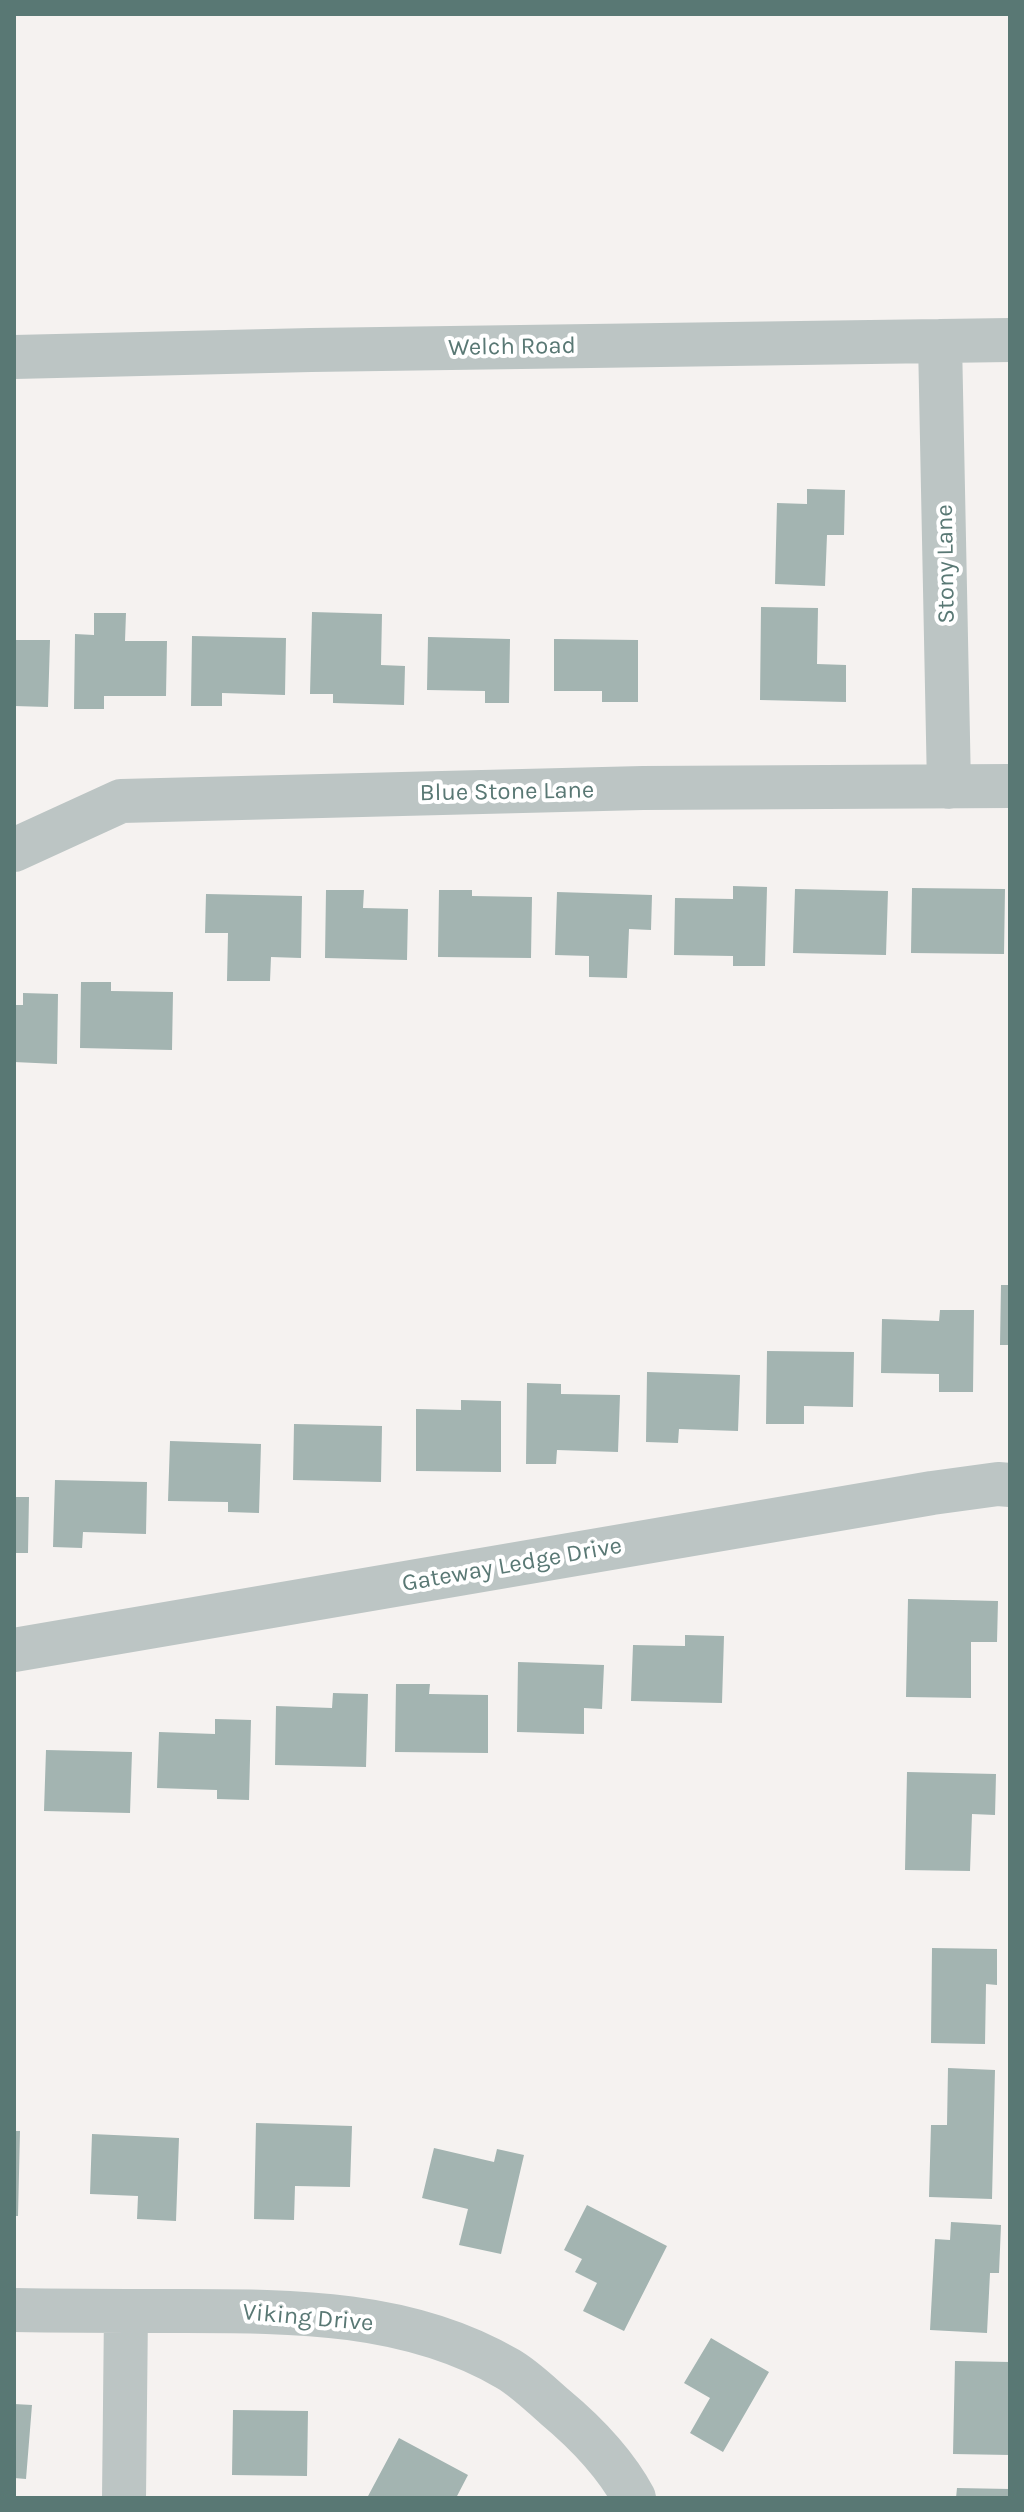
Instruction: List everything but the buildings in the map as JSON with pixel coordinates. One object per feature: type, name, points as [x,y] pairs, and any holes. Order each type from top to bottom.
[{"type":"street","name":"Welch Road","points":[[14,357],[1010,340]]},
{"type":"street","name":"Stony Lane","points":[[940,341],[949,787]]},
{"type":"street","name":"Blue Stone Lane","points":[[14,850],[121,801],[643,788],[1010,786]]},
{"type":"street","name":"Gateway Ledge Drive","points":[[14,1650],[932,1493],[1010,1485]]},
{"type":"street","name":"Viking Drive","points":[[14,2310],[238,2311],[352,2317],[444,2340],[509,2370],[540,2394],[571,2420],[601,2452],[634,2498]]},
{"type":"street","points":[[124,2498],[126,2311]]}]
